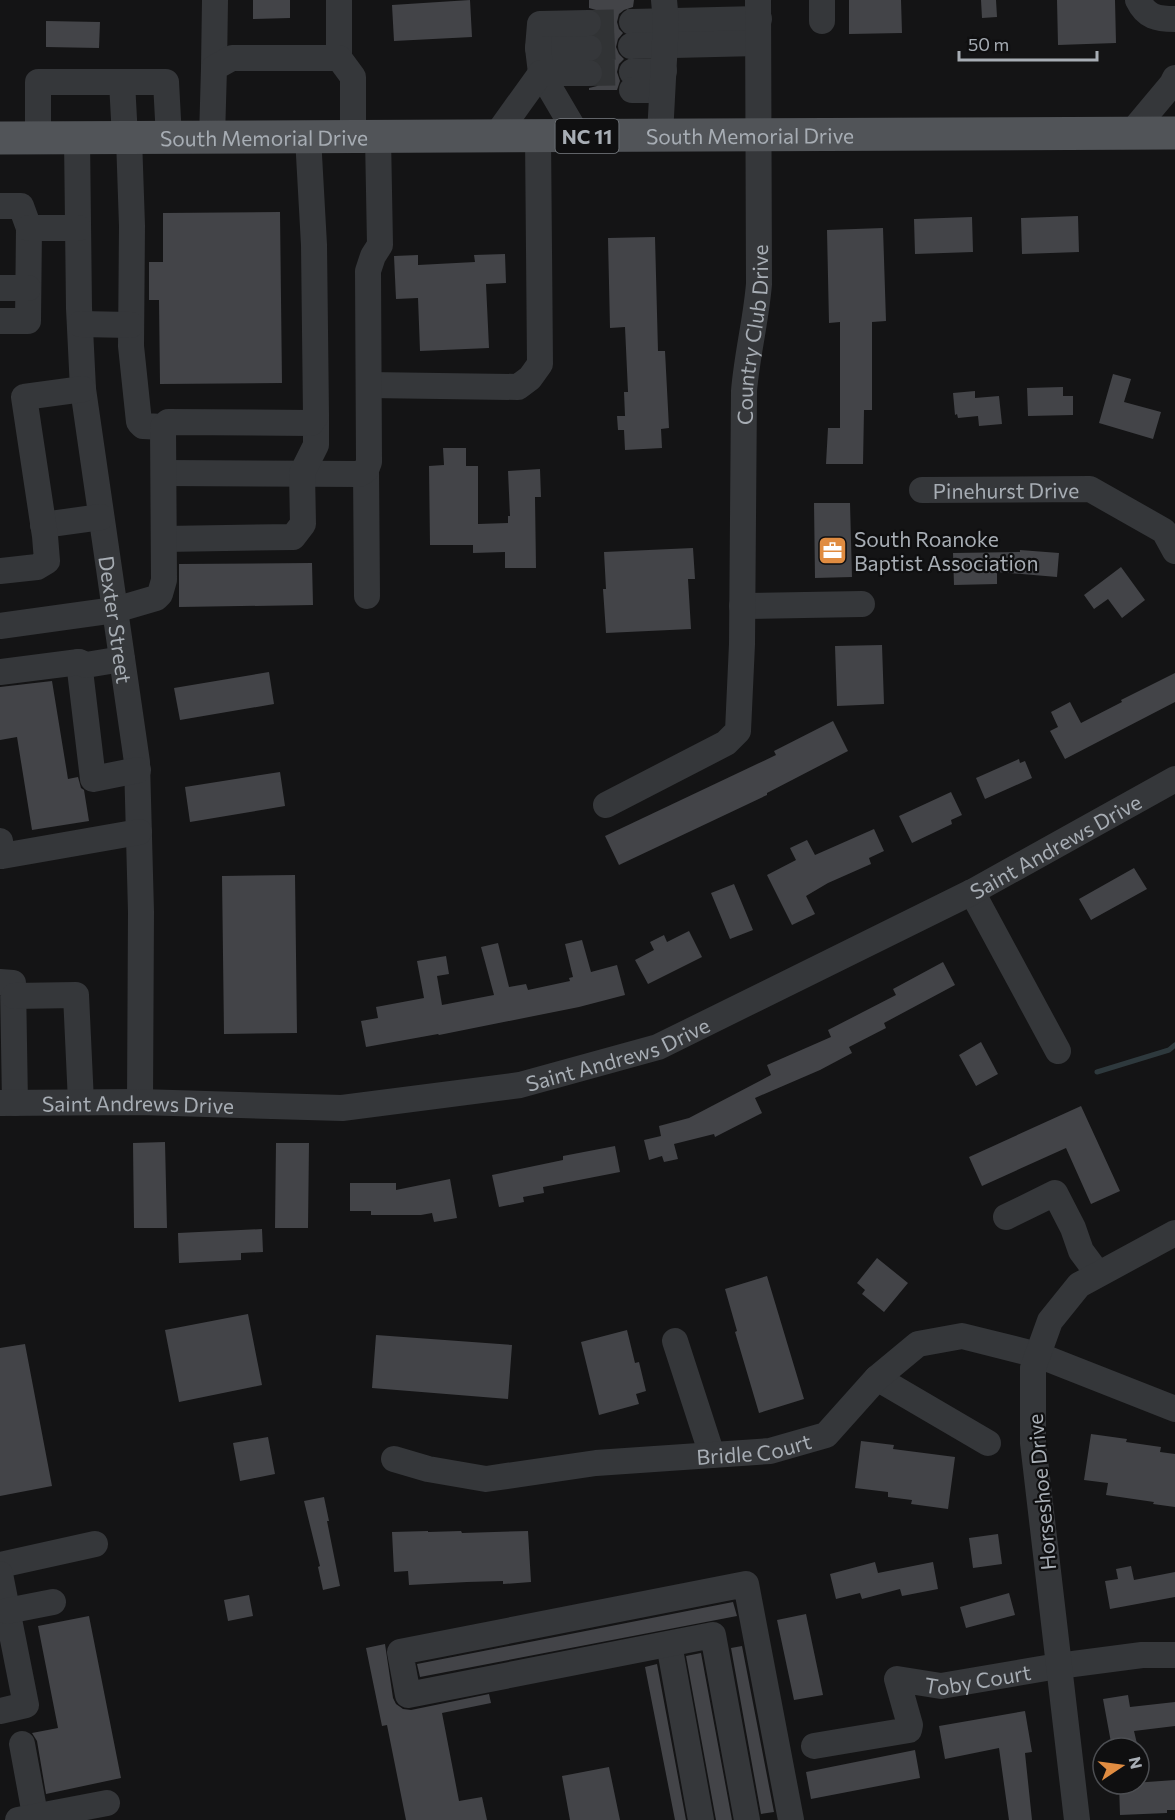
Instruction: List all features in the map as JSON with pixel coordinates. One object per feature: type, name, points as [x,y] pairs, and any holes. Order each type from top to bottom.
[{"type":"main road","name":"South Memorial Drive","points":[[0,138],[1175,133]]},
{"type":"street","points":[[212,138],[215,0]]},
{"type":"street","points":[[339,0],[339,58],[353,77],[366,137],[380,245],[368,271],[367,596]]},
{"type":"street","points":[[1138,0],[1143,10],[1156,19],[1175,20]]},
{"type":"street","points":[[632,34],[665,22],[758,20]]},
{"type":"street","name":"Country Club Drive","points":[[606,805],[726,743],[738,731],[742,669],[744,391],[748,355],[757,313],[759,284],[758,20]]},
{"type":"street","points":[[660,135],[665,22]]},
{"type":"street","points":[[578,136],[543,70],[540,24],[588,23]]},
{"type":"street","points":[[214,68],[232,58],[339,58]]},
{"type":"street","points":[[543,70],[589,71],[543,70]]},
{"type":"street","points":[[495,136],[543,70]]},
{"type":"street","points":[[1131,133],[1175,78]]},
{"type":"street","points":[[632,81],[663,80]]},
{"type":"street","points":[[38,138],[38,82],[166,81],[169,138]]},
{"type":"street","points":[[122,82],[132,226],[131,346],[139,422],[143,426],[164,427]]},
{"type":"street","points":[[369,385],[518,387],[530,378],[540,364],[538,136]]},
{"type":"street","points":[[164,539],[293,537],[303,524],[302,473],[316,446],[314,245],[308,137]]},
{"type":"street","name":"Dexter Street","points":[[77,138],[82,389],[138,770],[140,1102]]},
{"type":"street","points":[[0,206],[21,206],[29,228],[28,321],[0,321]]},
{"type":"street","points":[[29,228],[78,228]]},
{"type":"street","points":[[0,288],[28,288]]},
{"type":"street","points":[[80,324],[131,325]]},
{"type":"street","points":[[0,571],[37,567],[47,561],[24,397],[82,389]]},
{"type":"street","points":[[0,626],[115,610],[156,598],[160,594],[164,580],[164,427],[168,422],[311,423],[316,416]]},
{"type":"street","points":[[164,473],[359,474],[366,470]]},
{"type":"street","name":"Pinehurst Drive","points":[[922,490],[1090,489],[1164,531],[1175,551]]},
{"type":"street","points":[[43,525],[101,517]]},
{"type":"street","points":[[742,606],[862,604]]},
{"type":"street","points":[[0,672],[79,662],[86,665],[122,659]]},
{"type":"street","points":[[79,662],[93,779],[138,770]]},
{"type":"street","name":"Saint Andrews Drive","points":[[8,1103],[140,1102],[342,1108],[520,1085],[658,1047],[972,892],[1175,779]]},
{"type":"street","points":[[0,841],[2,856],[139,832]]},
{"type":"street","points":[[972,892],[1058,1051]]},
{"type":"street","points":[[8,1103],[7,989],[76,995],[81,1102]]},
{"type":"street","points":[[1006,1217],[1055,1193],[1073,1228],[1081,1251],[1098,1274]]},
{"type":"street","name":"Horseshoe Drive","points":[[1077,1820],[1033,1443],[1033,1368],[1050,1321],[1080,1285],[1175,1233]]},
{"type":"street","name":"Bridle Court","points":[[394,1459],[428,1469],[486,1479],[596,1463],[770,1451],[826,1435],[877,1378],[918,1344],[962,1336],[1038,1355],[1173,1405]]},
{"type":"street","points":[[675,1341],[712,1455]]},
{"type":"street","points":[[877,1378],[988,1443]]},
{"type":"street","points":[[0,1564],[95,1544]]},
{"type":"street","points":[[0,1574],[26,1705],[0,1711]]},
{"type":"street","points":[[754,1628],[408,1695],[400,1652],[746,1584],[791,1820]]},
{"type":"street","points":[[8,1611],[53,1602]]},
{"type":"street","points":[[713,1635],[747,1820]]},
{"type":"street","points":[[669,1644],[701,1820]]},
{"type":"street","name":"Toby Court","points":[[814,1746],[909,1730],[910,1725],[897,1679],[941,1686],[1058,1666],[1142,1655],[1175,1654]]},
{"type":"street","points":[[21,1744],[30,1819],[107,1803]]},
{"type":"building","points":[[253,0],[290,0],[290,18],[253,19]]},
{"type":"building","points":[[470,0],[472,37],[394,41],[392,5]]},
{"type":"building","points":[[589,0],[634,0],[633,7],[619,14],[617,22],[623,33],[616,47],[624,59],[619,64],[617,72],[620,81],[617,90],[589,90],[602,80],[604,72],[597,60],[602,55],[604,47],[597,35],[603,23],[601,16],[596,10],[589,8]]},
{"type":"building","points":[[849,0],[901,0],[902,33],[849,34]]},
{"type":"building","points":[[981,0],[996,0],[997,17],[982,18]]},
{"type":"building","points":[[1057,0],[1115,0],[1116,43],[1058,45]]},
{"type":"building","points":[[46,21],[100,22],[99,48],[46,47]]},
{"type":"building","points":[[280,212],[282,383],[160,384],[159,300],[149,300],[149,262],[163,262],[163,213]]},
{"type":"building","points":[[1078,216],[1079,252],[1022,254],[1021,218]]},
{"type":"building","points":[[972,217],[973,252],[915,254],[914,219]]},
{"type":"building","points":[[883,228],[886,321],[872,322],[872,410],[864,410],[863,464],[826,464],[828,428],[840,428],[840,322],[829,323],[827,230]]},
{"type":"building","points":[[655,237],[658,351],[665,351],[669,428],[661,429],[662,448],[625,450],[624,430],[618,430],[617,416],[625,416],[624,392],[628,392],[625,327],[610,328],[608,238]]},
{"type":"building","points":[[505,254],[506,283],[486,284],[489,348],[420,351],[418,298],[396,299],[394,256],[418,255],[418,265],[475,262],[474,255]]},
{"type":"building","points":[[1113,374],[1131,379],[1124,402],[1161,412],[1153,439],[1099,423]]},
{"type":"building","points":[[1063,387],[1063,396],[1073,396],[1073,415],[1028,416],[1027,388]]},
{"type":"building","points":[[975,391],[975,398],[999,396],[1002,424],[979,426],[978,416],[958,418],[957,414],[955,415],[953,393]]},
{"type":"building","points":[[443,448],[466,448],[466,466],[478,466],[478,524],[508,523],[508,516],[510,516],[508,471],[540,469],[541,497],[535,497],[536,568],[505,568],[505,552],[473,553],[473,545],[430,545],[429,466],[444,465]]},
{"type":"building","name":"South Roanoke Baptist Association","points":[[814,503],[850,503],[852,577],[815,578]]},
{"type":"building","points":[[693,548],[695,579],[688,579],[691,629],[606,633],[603,589],[606,589],[604,552]]},
{"type":"building","points":[[1020,550],[1059,553],[1057,577],[997,572],[997,584],[954,585],[953,553],[1020,552]]},
{"type":"building","points":[[312,563],[313,605],[179,607],[179,564]]},
{"type":"building","points":[[1121,567],[1145,600],[1122,618],[1108,599],[1094,609],[1084,595]]},
{"type":"building","points":[[882,645],[884,704],[837,706],[835,646]]},
{"type":"building","points":[[269,672],[274,704],[180,720],[174,688]]},
{"type":"building","points":[[1175,673],[1175,702],[1065,759],[1050,731],[1058,727],[1051,712],[1070,702],[1081,723]]},
{"type":"building","points":[[52,681],[68,779],[78,777],[81,788],[84,790],[89,821],[32,830],[17,737],[0,740],[0,687]]},
{"type":"building","points":[[833,721],[848,751],[767,795],[619,865],[605,836],[776,755],[774,751]]},
{"type":"building","points":[[1019,759],[1020,763],[1025,761],[1032,778],[985,799],[976,778]]},
{"type":"building","points":[[280,772],[285,806],[190,822],[185,787]]},
{"type":"building","points":[[951,792],[962,815],[951,820],[952,824],[912,843],[899,816]]},
{"type":"building","points":[[874,829],[884,851],[869,858],[871,864],[828,883],[806,896],[815,914],[792,925],[767,875],[796,860],[790,848],[807,840],[815,855]]},
{"type":"building","points":[[1134,868],[1147,889],[1091,920],[1079,899]]},
{"type":"building","points":[[295,875],[297,1033],[224,1034],[222,876]]},
{"type":"building","points":[[734,884],[753,930],[730,939],[711,893]]},
{"type":"building","points":[[689,931],[702,957],[648,984],[635,960],[654,950],[650,942],[664,935],[667,942]]},
{"type":"building","points":[[582,940],[591,972],[617,965],[625,995],[579,1007],[366,1047],[361,1021],[378,1018],[376,1007],[424,998],[417,961],[446,956],[449,974],[437,976],[442,1005],[494,995],[481,947],[498,943],[509,987],[526,984],[528,990],[570,981],[569,978],[573,977],[565,944]]},
{"type":"building","points":[[943,962],[955,985],[884,1023],[886,1028],[849,1047],[852,1053],[820,1070],[755,1098],[762,1113],[715,1137],[714,1134],[674,1144],[678,1159],[664,1162],[662,1156],[649,1160],[644,1140],[661,1136],[659,1126],[689,1118],[771,1075],[767,1065],[831,1037],[828,1030],[896,995],[893,989]]},
{"type":"building","points":[[981,1042],[998,1074],[976,1086],[959,1055]]},
{"type":"building","points":[[1081,1106],[1120,1191],[1091,1204],[1066,1148],[982,1186],[969,1157]]},
{"type":"building","points":[[165,1142],[167,1228],[134,1228],[133,1143]]},
{"type":"building","points":[[276,1143],[309,1143],[308,1228],[275,1228]]},
{"type":"building","points":[[615,1146],[620,1172],[543,1187],[544,1193],[523,1197],[524,1202],[499,1207],[492,1175],[563,1160],[563,1156]]},
{"type":"building","points":[[450,1179],[457,1218],[434,1222],[432,1213],[371,1215],[371,1211],[350,1211],[350,1183],[396,1183],[396,1190]]},
{"type":"building","points":[[262,1229],[263,1252],[241,1253],[241,1260],[179,1263],[178,1233]]},
{"type":"building","points":[[877,1258],[908,1283],[884,1312],[862,1294],[865,1290],[857,1283]]},
{"type":"building","points":[[767,1276],[804,1399],[759,1413],[725,1289]]},
{"type":"building","points":[[248,1314],[262,1385],[179,1402],[165,1330]]},
{"type":"building","points":[[627,1330],[635,1363],[639,1362],[646,1391],[636,1394],[639,1404],[599,1415],[581,1342]]},
{"type":"building","points":[[376,1335],[512,1345],[508,1399],[372,1388]]},
{"type":"building","points":[[25,1344],[52,1486],[0,1496],[0,1348]]},
{"type":"building","points":[[1091,1434],[1161,1447],[1160,1452],[1175,1454],[1175,1507],[1106,1495],[1108,1483],[1084,1480]]},
{"type":"building","points":[[268,1437],[275,1474],[240,1481],[233,1443]]},
{"type":"building","points":[[861,1441],[894,1445],[893,1449],[955,1457],[948,1509],[911,1504],[912,1500],[888,1497],[888,1492],[855,1488]]},
{"type":"building","points":[[324,1497],[340,1586],[323,1590],[318,1567],[320,1566],[304,1501]]},
{"type":"building","points":[[461,1531],[462,1533],[528,1531],[531,1582],[409,1585],[408,1571],[394,1572],[392,1532]]},
{"type":"building","points":[[998,1534],[1002,1564],[973,1568],[969,1538]]},
{"type":"building","points":[[875,1562],[878,1573],[933,1562],[938,1589],[902,1596],[900,1589],[862,1599],[860,1593],[836,1599],[830,1574]]},
{"type":"building","points":[[1131,1566],[1134,1580],[1175,1572],[1175,1597],[1110,1609],[1105,1581],[1118,1579],[1116,1569]]},
{"type":"building","points":[[1009,1593],[1015,1615],[966,1628],[960,1607]]},
{"type":"building","points":[[249,1595],[253,1616],[228,1621],[224,1600]]},
{"type":"building","points":[[733,1602],[737,1616],[420,1677],[417,1664]]},
{"type":"building","points":[[806,1614],[823,1695],[794,1700],[777,1620]]},
{"type":"building","points":[[89,1616],[121,1778],[46,1794],[37,1741],[32,1733],[58,1728],[38,1626]]},
{"type":"building","points":[[385,1644],[393,1698],[396,1704],[403,1709],[411,1710],[489,1694],[491,1703],[442,1713],[459,1801],[482,1797],[487,1820],[406,1820],[387,1725],[382,1726],[366,1648]]},
{"type":"building","points":[[742,1646],[774,1812],[761,1814],[731,1648]]},
{"type":"building","points":[[701,1653],[732,1820],[716,1820],[686,1656]]},
{"type":"building","points":[[657,1664],[686,1820],[675,1820],[645,1667]]},
{"type":"building","points":[[1128,1695],[1130,1707],[1175,1702],[1175,1726],[1134,1731],[1135,1736],[1110,1736],[1103,1699]]},
{"type":"building","points":[[1025,1711],[1032,1752],[1025,1753],[1032,1820],[1009,1820],[999,1748],[945,1759],[939,1726]]},
{"type":"building","points":[[915,1750],[920,1778],[811,1799],[806,1772]]},
{"type":"building","points":[[609,1767],[620,1820],[570,1820],[562,1776]]},
{"type":"building","points":[[1175,1780],[1175,1810],[1167,1810],[1167,1813],[1120,1815],[1119,1796],[1151,1796],[1151,1782]]},
{"type":"waterway","points":[[1097,1072],[1169,1050],[1175,1045]]},
{"type":"tunnel","points":[[588,23],[632,22]]},
{"type":"tunnel","points":[[589,48],[631,46]]},
{"type":"tunnel","points":[[589,73],[632,72]]},
{"type":"place","name":"South Roanoke Baptist Association","points":[[833,550]]}]
